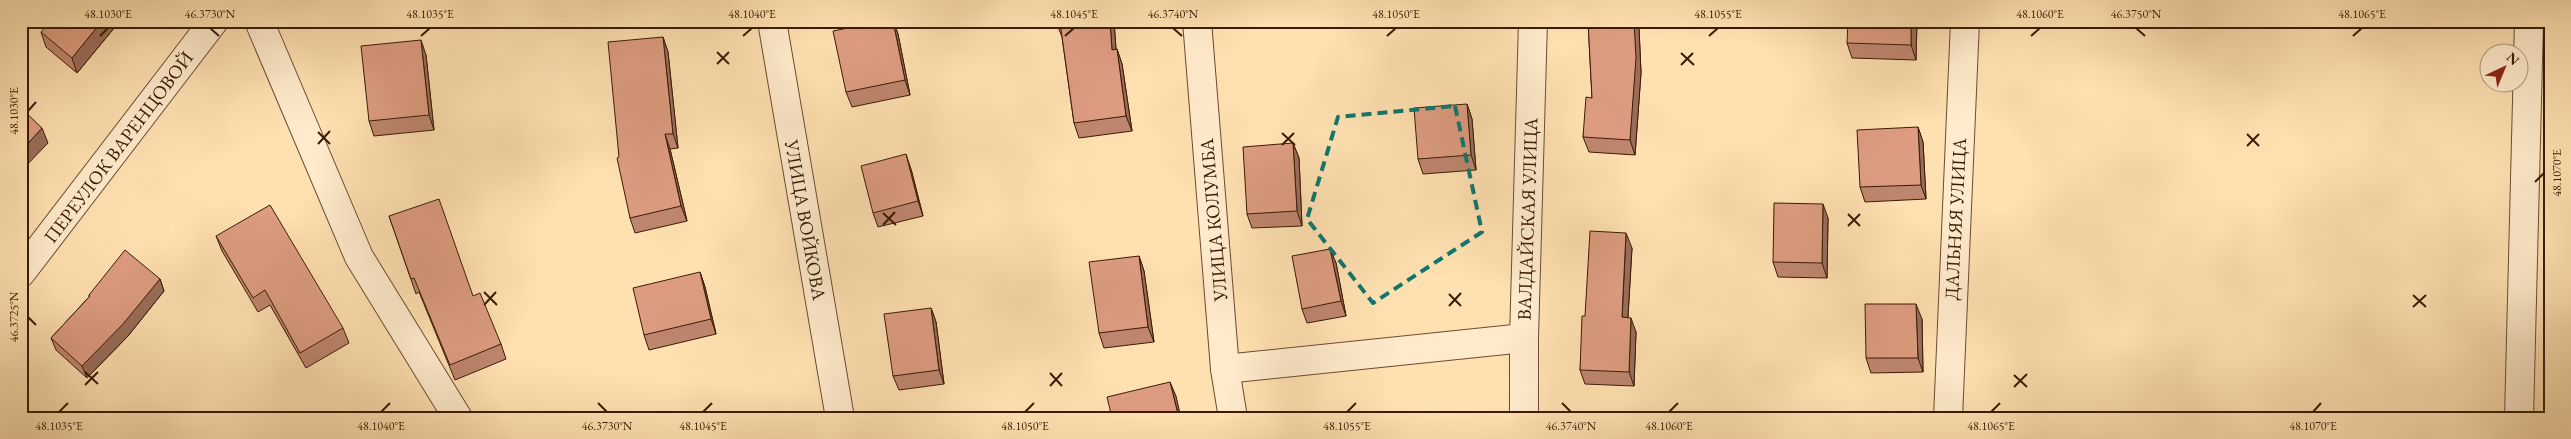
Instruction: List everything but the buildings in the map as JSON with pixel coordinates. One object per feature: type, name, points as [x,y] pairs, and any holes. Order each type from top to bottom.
[{"type":"street","name":"ПЕРЕУЛОК ВАРЕНЦОВОЙ","points":[[21,273],[214,21]]},
{"type":"street","points":[[259,21],[359,257],[458,418]]},
{"type":"street","name":"УЛИЦА ВОЙКОВА","points":[[772,21],[840,418]]},
{"type":"street","name":"УЛИЦА КОЛУМБА","points":[[1197,21],[1225,369],[1233,418]]},
{"type":"street","name":"ВАЛДАЙСКАЯ УЛИЦА","points":[[1524,418],[1524,338],[1533,21]]},
{"type":"street","name":"ДАЛЬНЯЯ УЛИЦА","points":[[1948,418],[1965,21]]},
{"type":"street","points":[[2519,418],[2529,21]]},
{"type":"street","points":[[1225,369],[1524,338]]},
{"type":"highlighted area","points":[[1455,106],[1482,232],[1373,303],[1307,219],[1338,117]]}]
